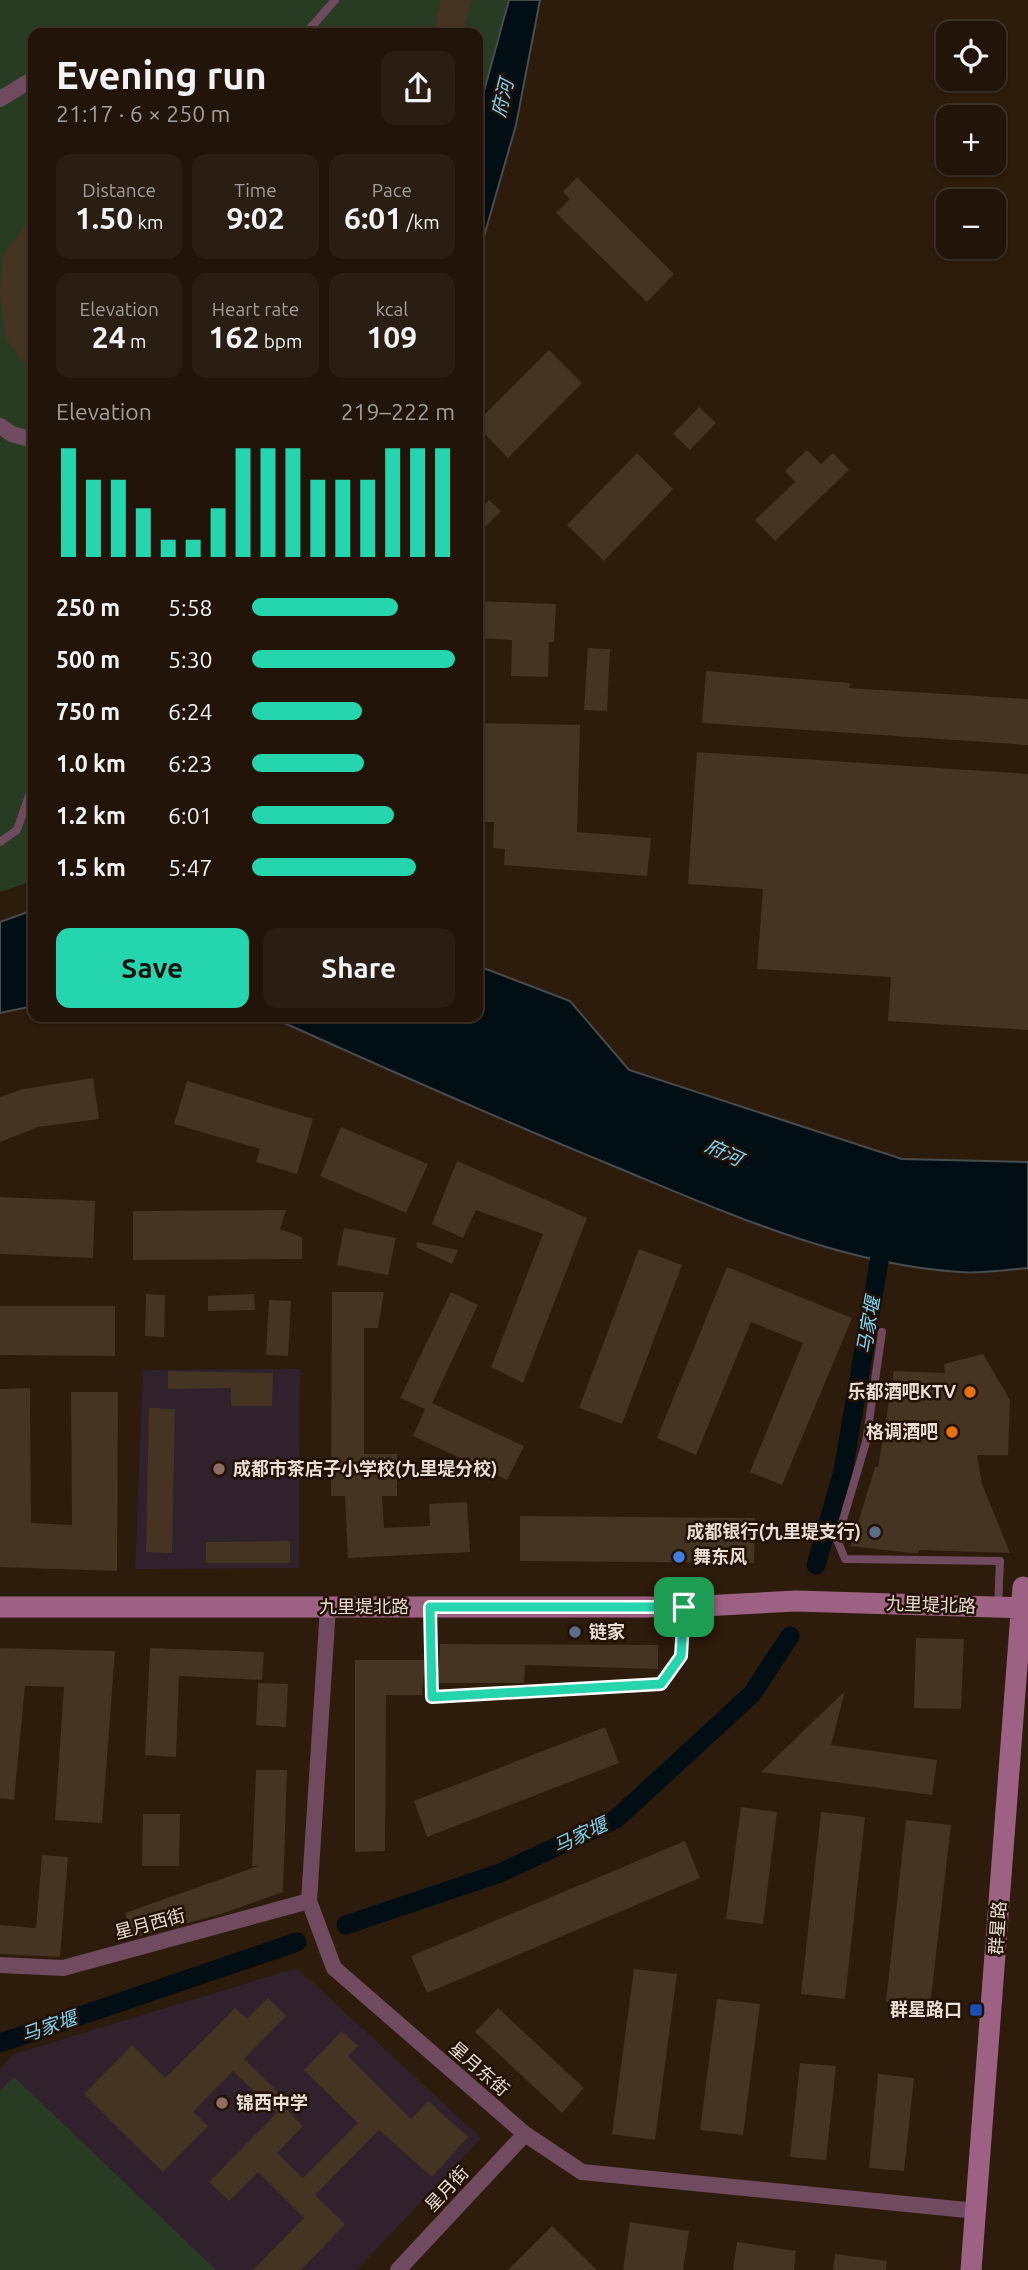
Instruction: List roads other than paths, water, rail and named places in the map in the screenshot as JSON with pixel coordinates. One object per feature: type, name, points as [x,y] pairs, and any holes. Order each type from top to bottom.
[{"type":"street","points":[[0,99],[28,82]]},
{"type":"street","points":[[0,426],[12,434],[28,439]]},
{"type":"street","name":"九里堤北路","points":[[0,1607],[684,1607],[805,1601],[998,1608],[1024,1601]]},
{"type":"street","name":"群星路","points":[[971,2270],[1024,1601]]},
{"type":"street","name":"星月东街","points":[[328,1607],[309,1900],[334,1968],[525,2134],[582,2172],[977,2211]]},
{"type":"street","name":"星月西街","points":[[0,1965],[63,1968],[309,1900]]},
{"type":"street","name":"星月街","points":[[398,2270],[525,2134]]},
{"type":"lane","points":[[310,28],[335,0]]},
{"type":"lane","points":[[0,842],[17,830],[28,798]]},
{"type":"lane","points":[[882,1332],[866,1442],[837,1540],[845,1559],[1000,1561],[998,1608]]},
{"type":"lane","points":[[430,1607],[432,1697],[661,1684],[681,1656],[684,1607]]},
{"type":"water","name":"府河","points":[[509,0],[540,0],[516,125],[483,240],[483,95]]},
{"type":"water","points":[[28,912],[28,1007],[0,1013],[0,922]]},
{"type":"water","name":"府河","points":[[483,968],[570,1001],[629,1070],[902,1159],[1028,1162],[1028,1268],[968,1272],[914,1267],[825,1247],[695,1200],[282,1022],[483,1022]]},
{"type":"waterway","name":"马家堰","points":[[816,1565],[843,1471],[884,1233]]},
{"type":"waterway","name":"马家堰","points":[[346,1925],[500,1873],[616,1819],[752,1694],[790,1636]]},
{"type":"waterway","name":"马家堰","points":[[0,2043],[297,1942]]},
{"type":"place","name":"乐都酒吧KTV","points":[[970,1392]]},
{"type":"place","name":"格调酒吧","points":[[952,1432]]},
{"type":"place","name":"成都市茶店子小学校(九里堤分校)","points":[[219,1469]]},
{"type":"place","name":"成都银行(九里堤支行)","points":[[875,1532]]},
{"type":"place","name":"舞东风","points":[[679,1557]]},
{"type":"place","name":"链家","points":[[575,1632]]},
{"type":"place","name":"群星路口","points":[[976,2010]]},
{"type":"place","name":"锦西中学","points":[[222,2103]]}]
